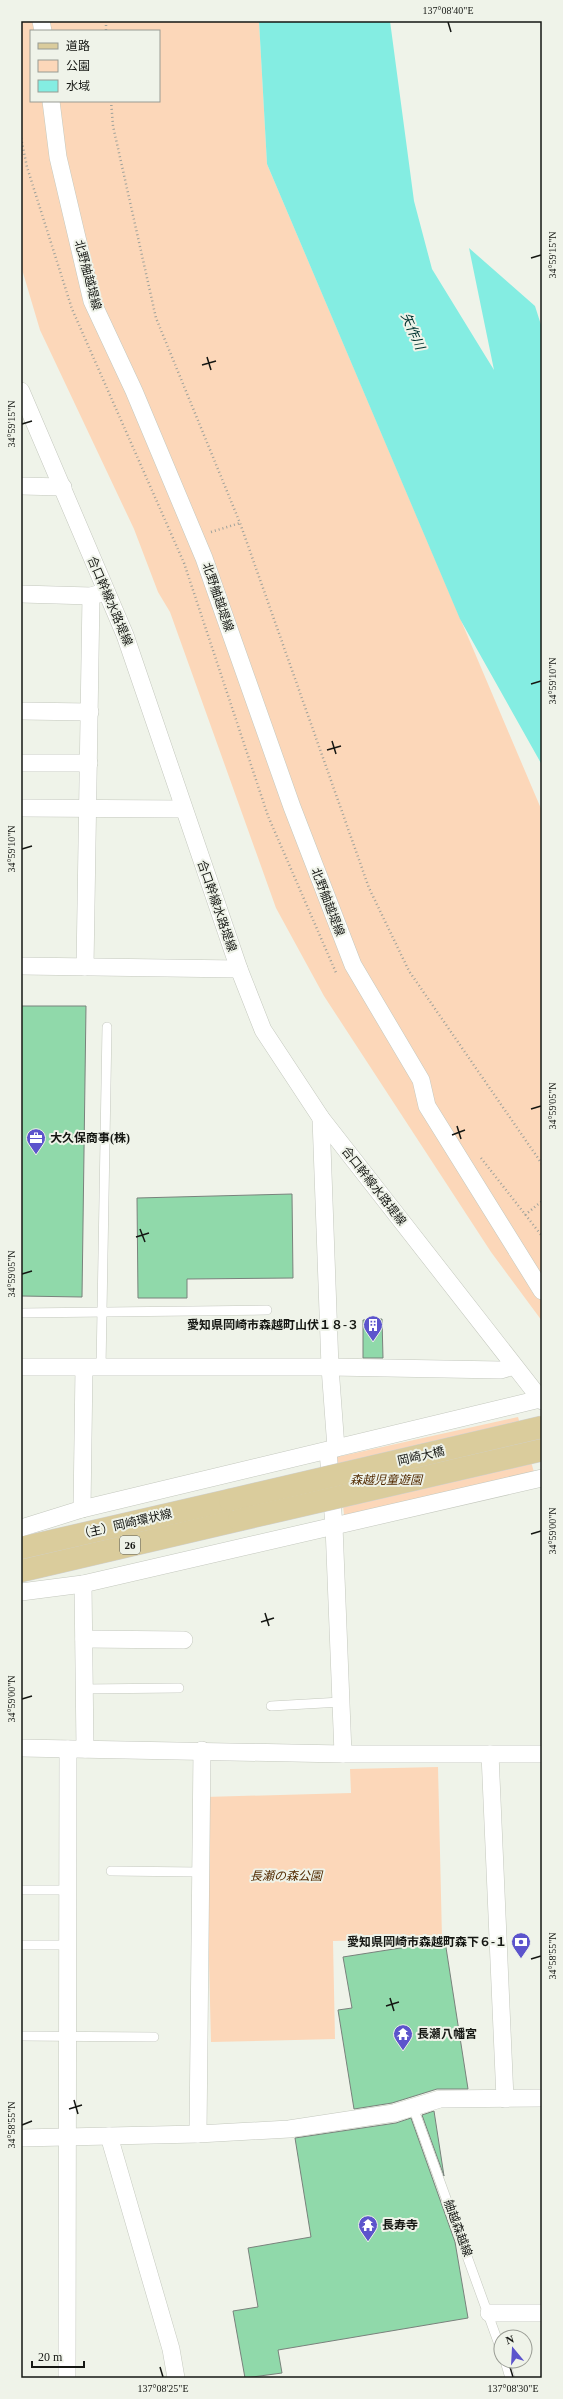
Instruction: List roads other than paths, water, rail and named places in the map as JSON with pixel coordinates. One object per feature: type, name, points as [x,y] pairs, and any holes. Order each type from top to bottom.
[{"type":"main road","name":"岡崎大橋","points":[[230,1500],[542,1427]]},
{"type":"main road","name":"岡崎大橋","points":[[239,1520],[542,1450]]},
{"type":"main road","name":"（主）岡崎環状線","points":[[21,1548],[230,1500]]},
{"type":"main road","name":"（主）岡崎環状線","points":[[21,1571],[239,1520]]},
{"type":"street","name":"北野舳越堤線","points":[[51,102],[58,157],[92,301],[134,391],[195,538],[292,807],[353,965],[421,1080],[427,1106],[542,1291]]},
{"type":"street","name":"合口幹線水路堤線","points":[[21,391],[63,488],[98,594],[125,635],[238,969],[263,1030],[321,1118],[541,1400]]},
{"type":"street","points":[[21,486],[63,488]]},
{"type":"street","points":[[21,594],[98,594],[90,712],[85,967]]},
{"type":"street","points":[[21,711],[90,712]]},
{"type":"street","points":[[21,762],[89,763]]},
{"type":"street","points":[[21,808],[183,809]]},
{"type":"street","points":[[21,966],[238,969]]},
{"type":"street","points":[[321,1118],[343,1754]]},
{"type":"street","points":[[21,1367],[330,1367],[500,1370],[514,1366]]},
{"type":"street","points":[[82,1509],[92,1368]]},
{"type":"street","points":[[21,1528],[82,1509],[541,1400]]},
{"type":"street","points":[[21,1592],[83,1584],[542,1478]]},
{"type":"street","points":[[83,1584],[83,1688],[85,1749]]},
{"type":"street","points":[[84,1639],[184,1640]]},
{"type":"street","points":[[21,1748],[202,1750],[343,1754],[542,1754]]},
{"type":"street","points":[[67,2378],[68,2138],[66,1890],[68,1749]]},
{"type":"street","points":[[198,2134],[199,1872],[202,1750]]},
{"type":"street","points":[[490,1754],[505,2099]]},
{"type":"street","points":[[21,2138],[198,2134],[290,2129],[394,2113],[440,2099],[542,2098]]},
{"type":"street","points":[[109,2136],[171,2349],[176,2378]]},
{"type":"street","points":[[489,2313],[542,2313]]},
{"type":"lane","points":[[92,1368],[100,1313],[107,1027]]},
{"type":"lane","points":[[21,1313],[267,1310]]},
{"type":"lane","points":[[83,1688],[179,1688]]},
{"type":"lane","points":[[271,1706],[341,1702]]},
{"type":"lane","points":[[111,1871],[199,1872]]},
{"type":"lane","points":[[21,1890],[66,1890]]},
{"type":"lane","points":[[21,1945],[67,1945]]},
{"type":"lane","points":[[21,2036],[154,2037]]},
{"type":"lane","name":"舳越森越線","points":[[413,2107],[494,2329]]},
{"type":"water","name":"矢作川","points":[[259,21],[390,21],[414,201],[432,269],[494,370],[469,248],[535,306],[542,328],[542,765],[460,619],[267,164]]},
{"type":"place","name":"大久保商事(株)","points":[[36,1155]]},
{"type":"place","name":"愛知県岡崎市森越町山伏１８‐３","points":[[373,1342]]},
{"type":"place","name":"愛知県岡崎市森越町森下６‐１","points":[[521,1959]]},
{"type":"place","name":"長瀬八幡宮","points":[[403,2051]]},
{"type":"place","name":"長寿寺","points":[[368,2242]]},
{"type":"park label","name":"森越児童遊園","points":[[386,1480]]},
{"type":"park label","name":"長瀬の森公園","points":[[286,1876]]}]
